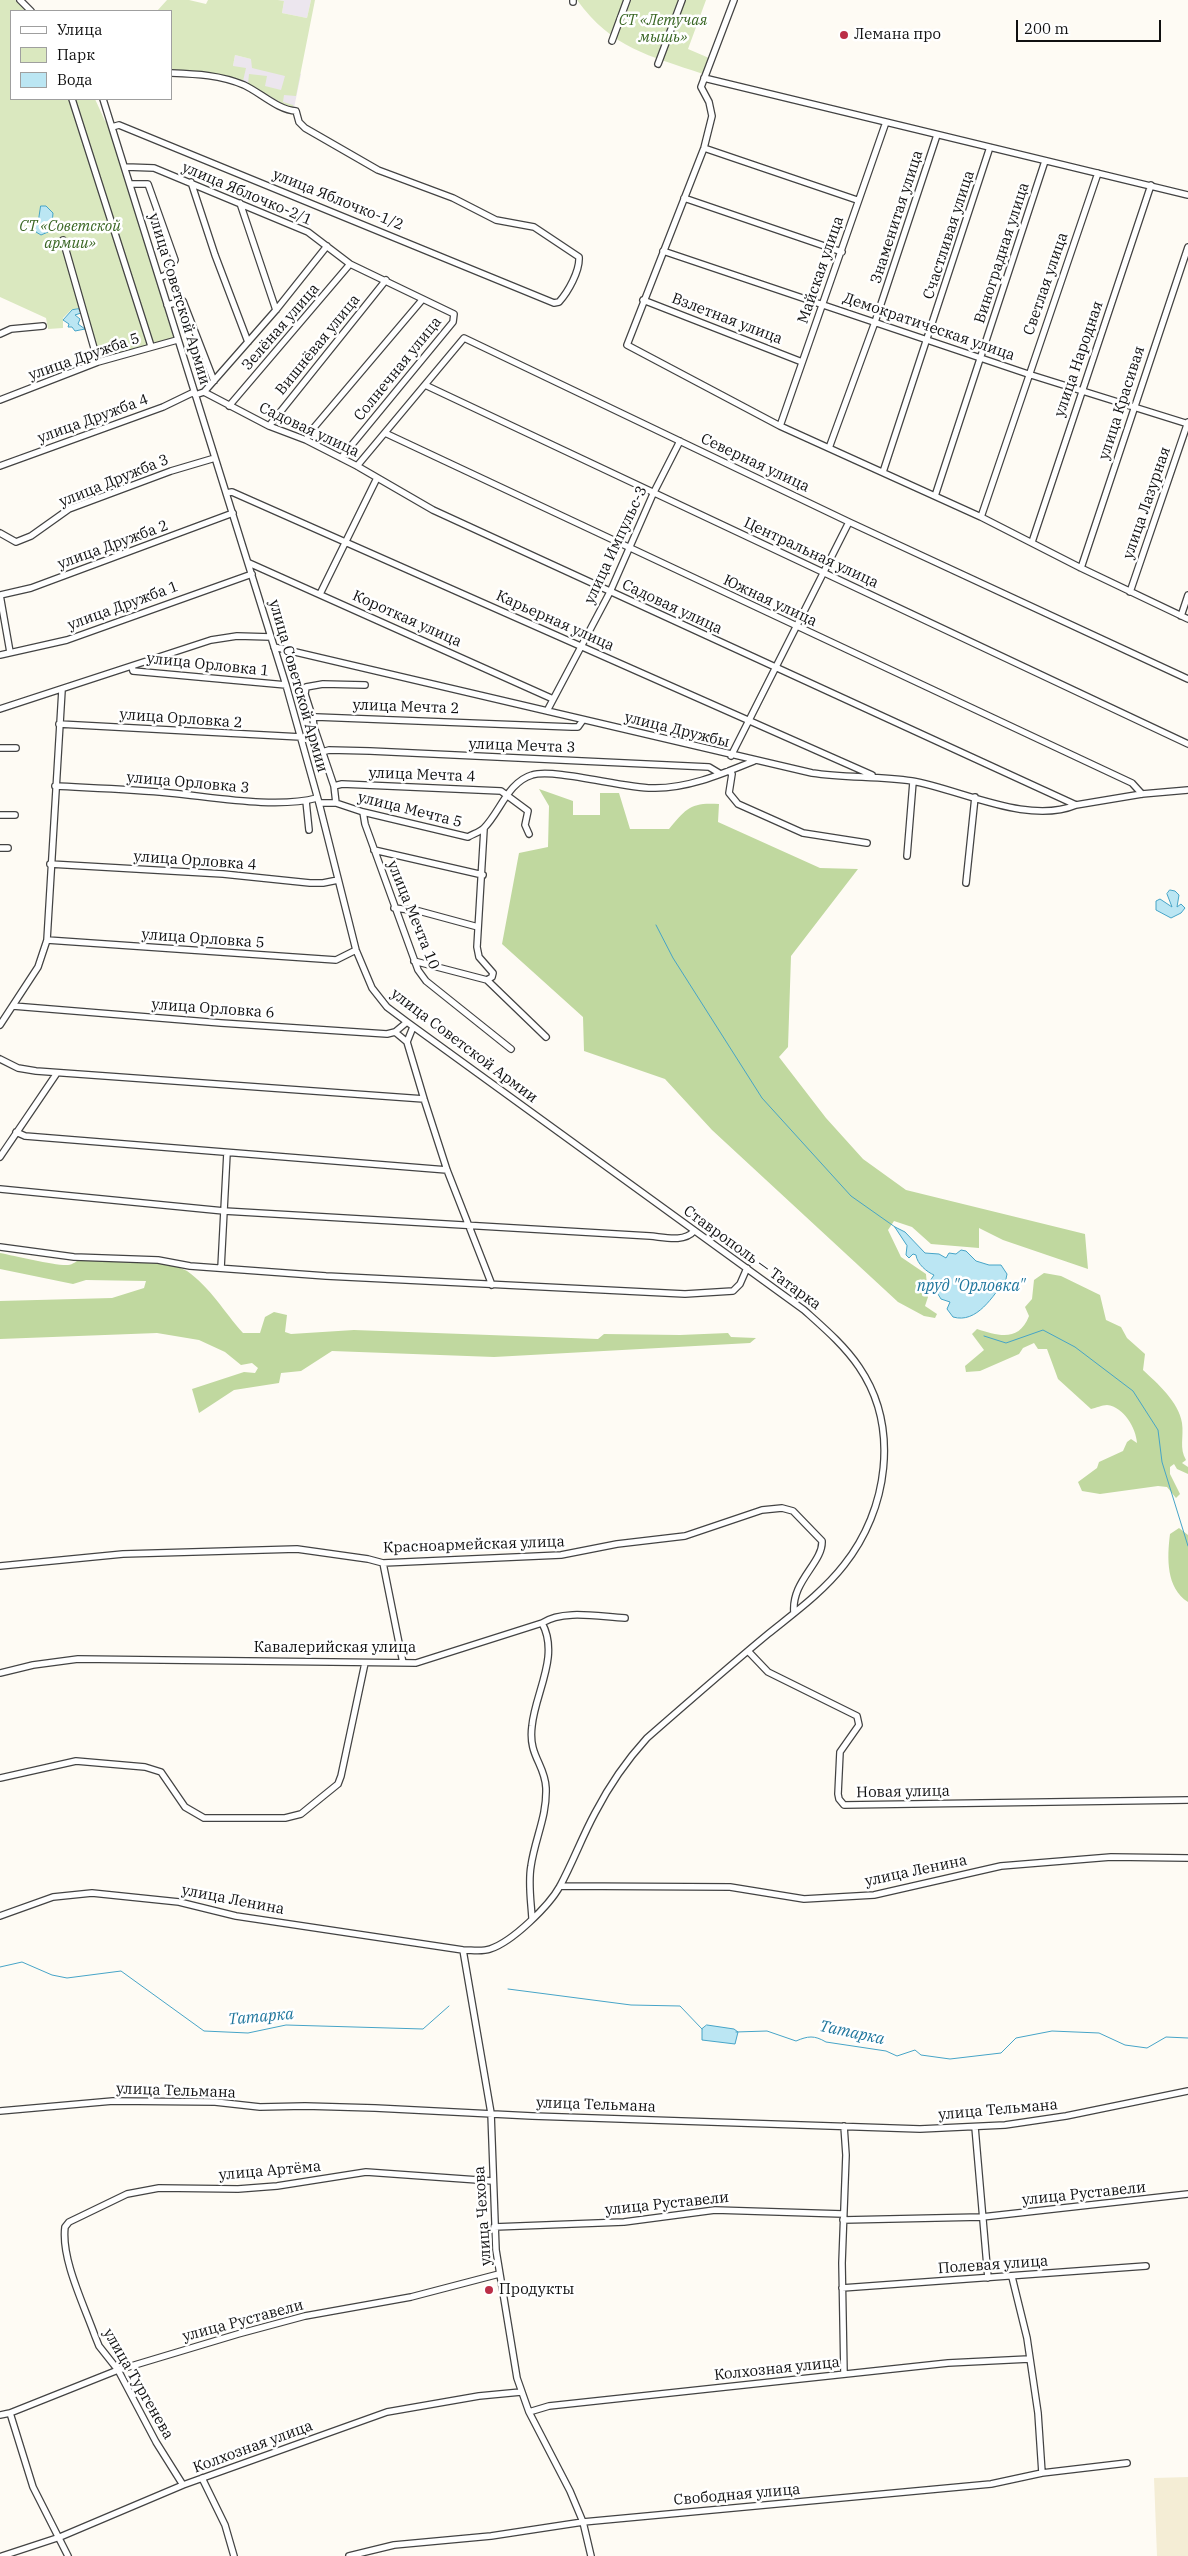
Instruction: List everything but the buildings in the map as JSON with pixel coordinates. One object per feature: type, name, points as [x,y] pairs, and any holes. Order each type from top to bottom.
[{"type":"street","points":[[20,0],[30,10]]},
{"type":"street","points":[[612,41],[627,0]]},
{"type":"street","points":[[658,64],[682,0]]},
{"type":"street","points":[[734,0],[701,87],[709,102],[712,116],[704,148],[627,345],[780,426],[981,517],[1081,568],[1188,619]]},
{"type":"street","name":"улица Яблочко-1/2","points":[[112,126],[120,125],[554,303],[562,298],[578,267],[579,257],[576,253],[534,227],[496,220],[453,198],[378,170],[305,128],[299,122],[296,111],[286,109],[245,86],[208,74],[172,72]]},
{"type":"street","points":[[704,78],[1188,195]]},
{"type":"street","points":[[72,100],[137,295],[151,346]]},
{"type":"street","name":"улица Советской Армии","points":[[104,100],[177,340],[286,685],[356,950],[372,988],[388,1006],[407,1022],[616,1174]]},
{"type":"street","name":"Майская улица","points":[[780,426],[842,252],[857,200],[886,122]]},
{"type":"street","name":"Знаменитая улица","points":[[829,448],[876,322],[937,135]]},
{"type":"street","name":"Счастливая улица","points":[[883,472],[990,147]]},
{"type":"street","points":[[704,148],[857,200]]},
{"type":"street","name":"Виноградная улица","points":[[935,496],[1045,161]]},
{"type":"street","name":"улица Яблочко-2/1","points":[[126,167],[154,168],[308,232],[350,264]]},
{"type":"street","name":"Светлая улица","points":[[981,517],[1028,374],[1098,173]]},
{"type":"street","points":[[191,182],[215,255],[248,342]]},
{"type":"street","points":[[131,184],[148,184],[175,260],[166,275],[159,278]]},
{"type":"street","name":"улица Народная","points":[[1032,542],[1151,185]]},
{"type":"street","points":[[684,198],[842,252]]},
{"type":"street","points":[[240,203],[276,310]]},
{"type":"street","points":[[64,240],[98,362]]},
{"type":"street","points":[[194,393],[204,392],[214,381],[276,310],[327,246]]},
{"type":"street","name":"улица Красивая","points":[[1081,568],[1188,247]]},
{"type":"street","name":"Демократическая улица","points":[[663,251],[1028,374],[1188,424]]},
{"type":"street","name":"Солнечная улица","points":[[341,458],[453,322],[454,314],[350,264]]},
{"type":"street","name":"Зелёная улица","points":[[229,406],[350,264]]},
{"type":"street","name":"Вишнёвая улица","points":[[269,426],[386,280]]},
{"type":"street","points":[[306,440],[311,431],[422,300]]},
{"type":"street","name":"Взлетная улица","points":[[643,300],[802,362]]},
{"type":"street","points":[[167,305],[183,301],[214,381]]},
{"type":"street","points":[[0,334],[18,328],[43,326]]},
{"type":"street","name":"Северная улица","points":[[357,466],[464,338],[848,522],[1188,679]]},
{"type":"street","name":"улица Дружба 5","points":[[0,400],[98,362],[177,340]]},
{"type":"street","name":"Центральная улица","points":[[425,385],[653,494],[1030,668],[1188,744]]},
{"type":"street","name":"Садовая улица","points":[[204,392],[269,426],[306,440],[357,466],[434,510],[774,668],[1076,805]]},
{"type":"street","name":"улица Дружба 4","points":[[0,466],[163,407],[194,393]]},
{"type":"street","name":"улица Лазурная","points":[[1130,592],[1188,424]]},
{"type":"street","name":"Южная улица","points":[[384,433],[1132,783],[1142,794]]},
{"type":"street","name":"улица Импульс-3","points":[[547,711],[610,592],[653,494],[680,441]]},
{"type":"street","name":"улица Дружба 3","points":[[0,533],[16,542],[31,536],[69,508],[170,471],[215,458]]},
{"type":"street","points":[[320,594],[376,478]]},
{"type":"street","name":"Карьерная улица","points":[[226,493],[232,492],[581,647],[749,719],[874,776]]},
{"type":"street","name":"улица Дружба 2","points":[[0,595],[40,585],[233,513]]},
{"type":"street","points":[[731,756],[848,522]]},
{"type":"street","name":"Короткая улица","points":[[249,563],[554,698]]},
{"type":"street","name":"улица Дружба 1","points":[[0,655],[67,640],[252,574]]},
{"type":"street","points":[[0,595],[10,652]]},
{"type":"street","points":[[1181,616],[1188,595]]},
{"type":"street","points":[[0,709],[211,640],[237,636],[271,637]]},
{"type":"street","name":"улица Дружбы","points":[[274,647],[754,761],[832,776],[874,776],[913,782],[1035,812],[1062,811],[1076,805]]},
{"type":"street","name":"улица Орловка 1","points":[[132,666],[133,670],[286,685]]},
{"type":"street","points":[[336,803],[334,786],[305,694],[306,687],[323,684],[365,685]]},
{"type":"street","points":[[0,1026],[38,967],[46,940],[62,690]]},
{"type":"street","name":"улица Мечта 2","points":[[313,719],[320,716],[572,727],[578,727],[582,720]]},
{"type":"street","name":"улица Орловка 2","points":[[59,724],[301,737]]},
{"type":"street","points":[[0,748],[16,748]]},
{"type":"street","name":"улица Мечта 3","points":[[322,752],[329,750],[709,766],[719,773]]},
{"type":"street","points":[[487,980],[492,977],[492,973],[477,953],[484,829],[506,797],[531,775],[547,773],[651,788],[686,785],[754,761]]},
{"type":"street","points":[[729,771],[732,774],[730,793],[738,804],[803,833],[868,843]]},
{"type":"street","points":[[907,856],[913,782]]},
{"type":"street","name":"улица Мечта 4","points":[[334,786],[342,784],[501,791],[506,797],[528,811],[525,825],[529,834]]},
{"type":"street","name":"улица Орловка 3","points":[[56,786],[154,791],[252,801],[318,801]]},
{"type":"street","points":[[1076,805],[1142,794],[1188,790]]},
{"type":"street","points":[[966,883],[975,797]]},
{"type":"street","points":[[306,801],[309,830]]},
{"type":"street","name":"улица Мечта 5","points":[[318,801],[336,803],[363,812],[455,835],[468,837],[484,829]]},
{"type":"street","name":"улица Мечта 10","points":[[363,812],[394,908],[414,961],[426,981],[511,1050]]},
{"type":"street","points":[[0,815],[15,815]]},
{"type":"street","points":[[0,848],[8,848]]},
{"type":"street","points":[[374,850],[482,875]]},
{"type":"street","name":"улица Орловка 4","points":[[50,864],[223,874],[323,884],[338,880]]},
{"type":"street","points":[[394,908],[419,910],[478,927]]},
{"type":"street","name":"улица Орловка 5","points":[[46,940],[336,960],[356,950]]},
{"type":"street","points":[[414,961],[487,980],[546,1037]]},
{"type":"street","name":"улица Орловка 6","points":[[13,1006],[221,1023],[396,1032]]},
{"type":"street","points":[[407,1022],[396,1032],[407,1042],[447,1170],[492,1285]]},
{"type":"street","points":[[407,1042],[413,1026]]},
{"type":"street","points":[[0,1059],[18,1068],[57,1073],[424,1099]]},
{"type":"street","points":[[0,1157],[57,1073]]},
{"type":"street","points":[[16,1132],[25,1136],[447,1170]]},
{"type":"street","points":[[221,1268],[227,1153]]},
{"type":"street","name":"Ставрополь — Татарка","points":[[616,1174],[804,1310],[837,1340],[860,1368],[878,1404],[884,1430],[885,1458],[882,1483],[865,1533],[844,1565],[794,1613],[748,1651]]},
{"type":"street","points":[[0,1189],[224,1211],[682,1238],[689,1236],[694,1231]]},
{"type":"street","points":[[0,1247],[74,1257],[158,1260],[221,1268],[492,1285],[726,1293],[733,1291],[740,1284],[746,1268]]},
{"type":"street","name":"Красноармейская улица","points":[[0,1566],[123,1554],[298,1549],[368,1559],[383,1563],[561,1555],[617,1544],[685,1536],[762,1510],[787,1508],[822,1541],[821,1550],[798,1587],[793,1604],[794,1613]]},
{"type":"street","points":[[383,1563],[403,1663]]},
{"type":"street","name":"Кавалерийская улица","points":[[0,1673],[33,1665],[78,1659],[403,1663],[427,1660],[556,1617],[625,1618]]},
{"type":"street","points":[[532,1918],[530,1872],[546,1808],[545,1780],[534,1757],[531,1736],[537,1702],[547,1667],[548,1640],[542,1623]]},
{"type":"street","name":"Новая улица","points":[[748,1651],[768,1672],[857,1716],[859,1725],[840,1752],[838,1794],[839,1799],[844,1805],[1188,1800]]},
{"type":"street","name":"улица Ленина","points":[[0,1916],[52,1897],[92,1893],[179,1902],[236,1916],[463,1950],[491,1949],[532,1918],[549,1902],[560,1886],[592,1818],[627,1761],[647,1738],[748,1651]]},
{"type":"street","points":[[0,1778],[76,1761],[145,1768],[162,1772],[185,1807],[204,1818],[293,1817],[310,1809],[338,1784],[347,1756],[365,1663]]},
{"type":"street","name":"улица Ленина","points":[[560,1886],[720,1887],[804,1899],[852,1897],[874,1895],[983,1870],[1034,1863],[1111,1857],[1188,1858]]},
{"type":"street","name":"улица Чехова","points":[[463,1950],[491,2113],[494,2227],[499,2274],[521,2392],[529,2412],[570,2491],[583,2522],[591,2556]]},
{"type":"street","name":"улица Тельмана","points":[[0,2111],[113,2101],[215,2102],[260,2107],[306,2106],[920,2129],[975,2127],[1066,2116],[1188,2091]]},
{"type":"street","points":[[844,2126],[846,2155],[842,2288],[844,2374]]},
{"type":"street","points":[[975,2127],[988,2278]]},
{"type":"street","name":"улица Артёма","points":[[64,2232],[64,2227],[75,2218],[127,2194],[148,2190],[248,2188],[366,2172],[492,2180]]},
{"type":"street","name":"улица Руставели","points":[[494,2227],[624,2222],[715,2210],[843,2217],[982,2217],[1188,2194]]},
{"type":"street","name":"улица Тургенева","points":[[64,2232],[70,2267],[99,2346],[118,2370],[156,2442],[184,2485]]},
{"type":"street","name":"Полевая улица","points":[[842,2288],[1146,2266]]},
{"type":"street","name":"улица Руставели","points":[[0,2415],[10,2414],[118,2370],[296,2319],[411,2297],[499,2274]]},
{"type":"street","points":[[1012,2276],[1027,2338],[1038,2413],[1042,2473]]},
{"type":"street","name":"Колхозная улица","points":[[529,2412],[549,2406],[844,2374],[948,2363],[1029,2359]]},
{"type":"street","name":"Колхозная улица","points":[[2,2556],[60,2537],[202,2478],[387,2412],[432,2402],[521,2392]]},
{"type":"street","points":[[10,2414],[33,2487],[68,2556]]},
{"type":"street","name":"Свободная улица","points":[[349,2556],[394,2544],[490,2536],[583,2522],[991,2484],[1042,2473],[1127,2463]]},
{"type":"street","points":[[202,2478],[225,2525],[234,2556]]},
{"type":"shaded area","points":[[278,0],[311,0],[307,18],[282,13],[284,1]]},
{"type":"shaded area","points":[[235,55],[292,69],[301,74],[294,108],[243,81],[233,66]]},
{"type":"shaded area","points":[[1188,2477],[1188,2556],[1157,2556],[1154,2478]]},
{"type":"green space","name":"СТ «Советской армии»","points":[[0,0],[15,0],[26,10],[10,10],[10,100],[95,100],[105,121],[108,122],[174,339],[103,358],[100,355],[85,307],[71,310],[63,318],[63,328],[48,329],[46,318],[0,297]]},
{"type":"green space","points":[[167,0],[189,0],[206,4],[208,0],[278,0],[284,1],[282,13],[307,18],[311,0],[315,0],[296,96],[284,95],[283,102],[293,105],[294,108],[248,84],[249,74],[267,76],[265,86],[281,90],[285,76],[252,68],[251,59],[235,55],[233,66],[246,68],[243,81],[206,72],[172,71],[172,10],[158,10]]},
{"type":"green space","name":"СТ «Летучая мышь»","points":[[577,0],[706,0],[688,49],[709,58],[703,74],[648,55],[618,40],[604,30]]},
{"type":"green space","points":[[539,789],[573,801],[573,815],[600,815],[600,793],[619,793],[630,829],[669,829],[690,808],[701,804],[719,804],[718,822],[820,868],[858,869],[791,956],[788,1047],[779,1057],[826,1118],[863,1159],[906,1190],[1085,1234],[1088,1269],[1003,1240],[979,1228],[979,1248],[931,1244],[912,1227],[894,1221],[888,1230],[901,1257],[926,1274],[928,1297],[925,1306],[937,1314],[935,1318],[924,1316],[898,1302],[712,1130],[665,1079],[584,1051],[583,1017],[502,944],[519,853],[548,847],[549,806]]},
{"type":"green space","points":[[0,1253],[62,1265],[70,1265],[82,1259],[105,1258],[136,1259],[178,1267],[187,1271],[203,1285],[243,1333],[260,1333],[265,1317],[274,1312],[287,1315],[285,1332],[291,1334],[354,1330],[598,1339],[604,1334],[680,1335],[728,1333],[731,1337],[756,1338],[750,1343],[494,1357],[332,1351],[301,1371],[281,1373],[279,1383],[234,1390],[199,1413],[192,1389],[244,1372],[255,1373],[258,1368],[252,1363],[241,1365],[225,1352],[199,1340],[157,1333],[0,1339],[0,1301],[112,1298],[144,1288],[146,1281],[86,1280],[73,1284],[0,1269]]},
{"type":"green space","points":[[1044,1273],[1061,1276],[1100,1295],[1106,1320],[1121,1327],[1127,1338],[1145,1354],[1143,1370],[1167,1394],[1177,1408],[1182,1423],[1182,1447],[1186,1460],[1182,1463],[1188,1467],[1188,1474],[1177,1469],[1174,1464],[1170,1467],[1170,1474],[1180,1494],[1176,1498],[1167,1487],[1158,1486],[1100,1494],[1082,1491],[1078,1482],[1097,1468],[1099,1462],[1123,1451],[1127,1442],[1131,1439],[1137,1443],[1136,1437],[1132,1425],[1119,1410],[1107,1405],[1091,1409],[1058,1379],[1047,1349],[1038,1349],[1034,1343],[1023,1348],[1019,1354],[980,1371],[966,1372],[965,1366],[984,1350],[972,1334],[977,1329],[1000,1335],[1008,1335],[1020,1330],[1029,1316],[1025,1307],[1032,1299],[1034,1280]]},
{"type":"green space","points":[[1179,1528],[1188,1535],[1188,1602],[1175,1589],[1170,1572],[1168,1553],[1170,1534]]},
{"type":"water","points":[[41,206],[46,206],[53,213],[52,224],[48,232],[41,235],[36,232],[33,223],[38,221]]},
{"type":"water","points":[[79,309],[81,313],[75,315],[80,319],[78,324],[85,329],[75,331],[72,327],[68,327],[69,324],[63,320],[72,310]]},
{"type":"water","points":[[1170,890],[1175,891],[1179,895],[1177,907],[1181,904],[1185,908],[1181,913],[1171,918],[1156,910],[1156,901],[1160,899],[1172,907],[1167,894]]},
{"type":"water","name":"пруд \"Орловка\"","points":[[895,1227],[905,1232],[925,1253],[939,1254],[946,1258],[949,1253],[956,1254],[961,1250],[966,1251],[976,1261],[989,1265],[1001,1265],[1007,1274],[1006,1279],[977,1313],[962,1318],[953,1317],[947,1309],[950,1302],[941,1299],[936,1291],[932,1292],[930,1281],[934,1275],[918,1262],[916,1255],[913,1254],[909,1258],[906,1255],[907,1246]]},
{"type":"water","points":[[707,2025],[734,2029],[738,2032],[735,2044],[702,2040],[702,2029]]},
{"type":"waterway","points":[[656,925],[673,958],[762,1098],[851,1196],[895,1227]]},
{"type":"waterway","points":[[984,1336],[1006,1343],[1043,1330],[1075,1347],[1133,1391],[1158,1430],[1162,1462],[1188,1546]]},
{"type":"waterway","name":"Татарка","points":[[0,1967],[22,1962],[52,1975],[67,1978],[121,1971],[204,2031],[248,2033],[286,2025],[423,2029],[449,2006]]},
{"type":"waterway","name":"Татарка","points":[[508,1989],[631,2005],[680,2006],[702,2029]]},
{"type":"waterway","name":"Татарка","points":[[736,2032],[767,2031],[796,2041],[814,2037],[826,2042],[886,2051],[897,2056],[915,2050],[921,2055],[950,2059],[1001,2053],[1016,2038],[1052,2031],[1099,2033],[1125,2045],[1147,2048],[1166,2037],[1188,2038]]},
{"type":"place","name":"Лемана про","points":[[844,35]]},
{"type":"place","name":"Продукты","points":[[489,2290]]}]
